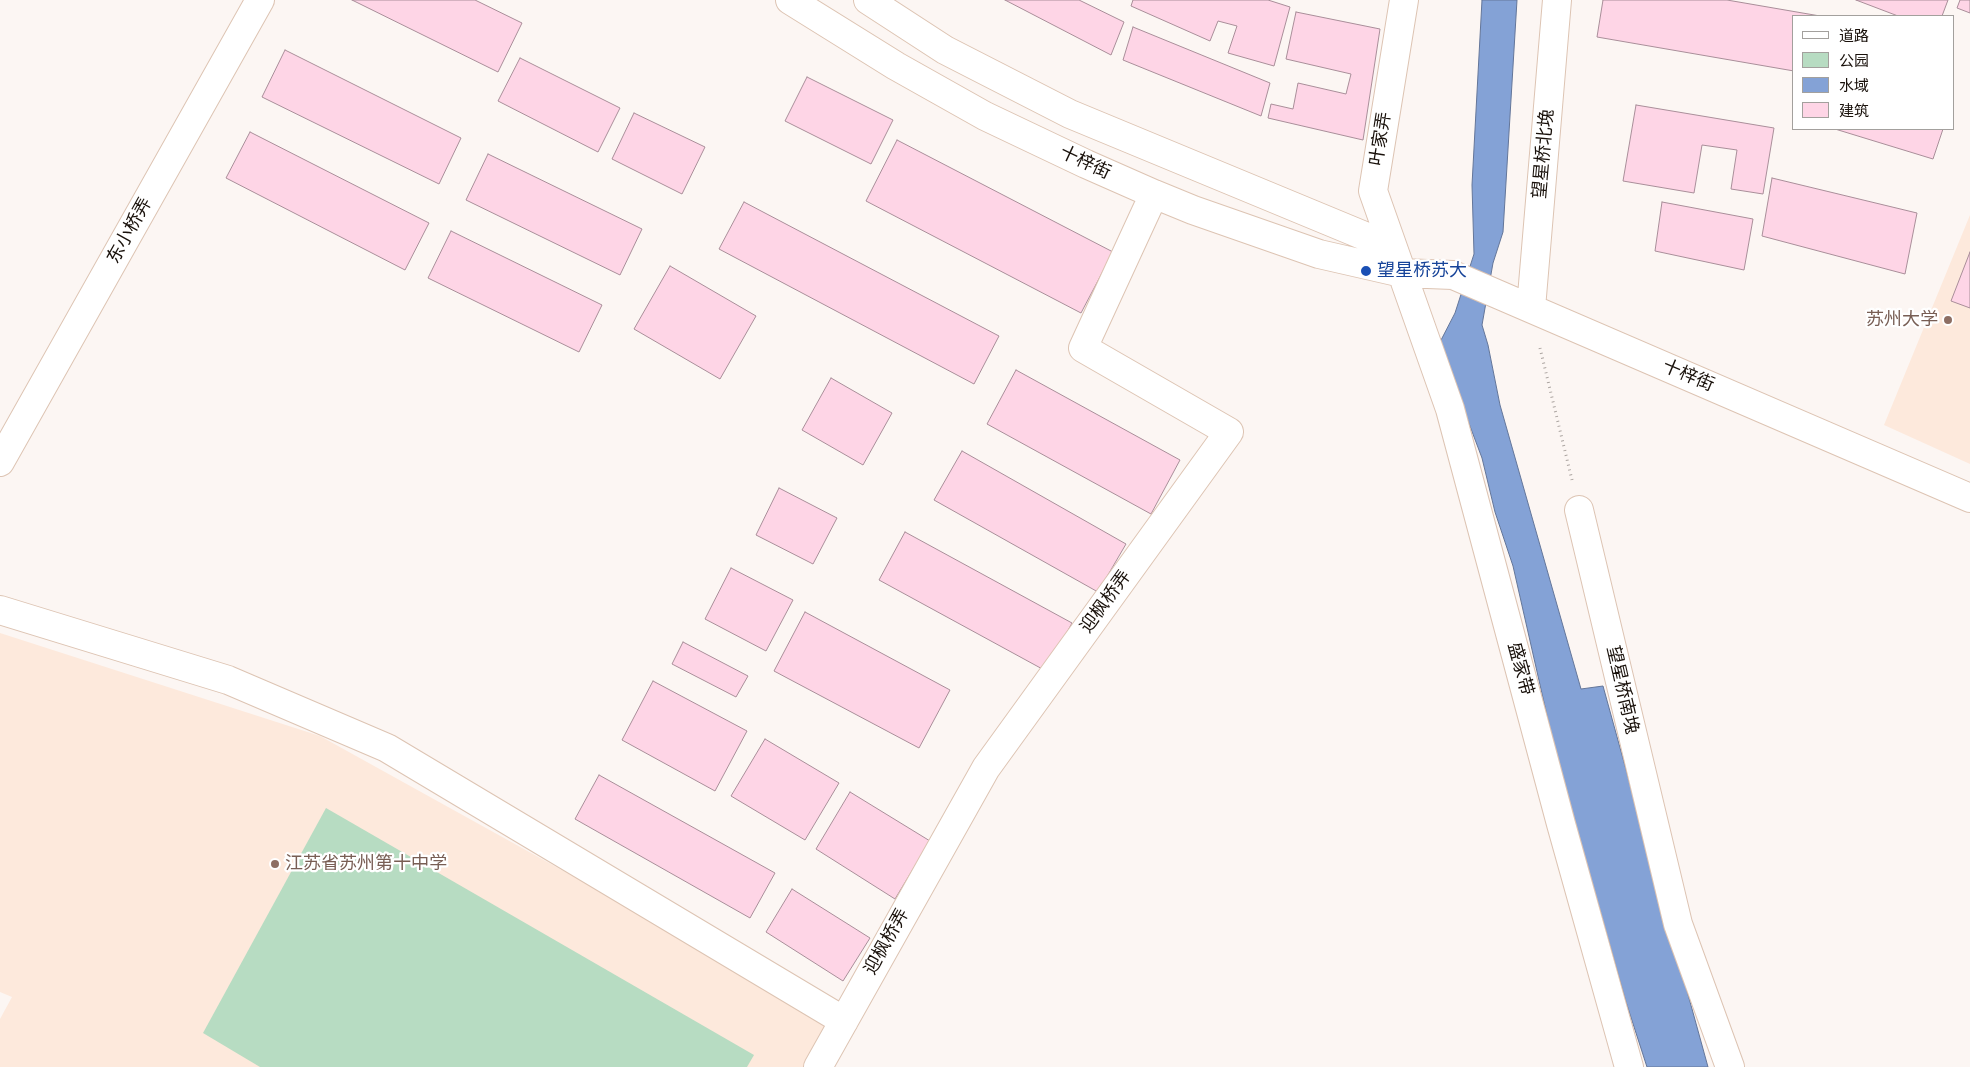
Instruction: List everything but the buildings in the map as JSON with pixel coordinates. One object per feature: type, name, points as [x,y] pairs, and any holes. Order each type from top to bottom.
[{"type":"street","name":"东小桥弄","points":[[0,462],[260,0]]},
{"type":"street","name":"十梓街","points":[[790,0],[896,66],[985,116],[1154,194],[1319,254],[1402,273],[1453,275],[1970,498]]},
{"type":"street","points":[[868,0],[944,50],[1070,114],[1367,236],[1402,273]]},
{"type":"street","name":"叶家弄","points":[[1402,273],[1373,191],[1404,0]]},
{"type":"street","name":"望星桥北堍","points":[[1531,308],[1557,0]]},
{"type":"street","name":"迎枫桥弄","points":[[818,1067],[986,768],[1229,432],[1083,348],[1154,194]]},
{"type":"street","name":"盛家带","points":[[1402,273],[1450,409],[1564,833],[1630,1067]]},
{"type":"street","name":"望星桥南堍","points":[[1579,510],[1678,924],[1730,1067]]},
{"type":"street","points":[[0,610],[228,680],[387,748],[844,1021]]},
{"type":"path","points":[[1531,308],[1579,510]]},
{"type":"shaded area","name":"苏州大学","points":[[1970,215],[1970,464],[1884,425]]},
{"type":"shaded area","name":"江苏省苏州第十中学","points":[[0,633],[320,736],[845,1027],[821,1067],[0,1067],[0,1019],[12,997],[0,992]]},
{"type":"green space","points":[[326,808],[754,1055],[747,1067],[260,1067],[203,1033]]},
{"type":"water","points":[[1482,0],[1517,0],[1503,232],[1493,263],[1482,325],[1500,405],[1581,689],[1603,686],[1708,1067],[1647,1067],[1626,1002],[1558,764],[1513,566],[1495,512],[1482,458],[1439,344],[1455,313],[1474,254],[1472,185]]},
{"type":"place","name":"望星桥苏大","points":[[1366,271]]},
{"type":"place","name":"苏州大学","points":[[1948,320]]},
{"type":"place","name":"江苏省苏州第十中学","points":[[275,864]]}]
